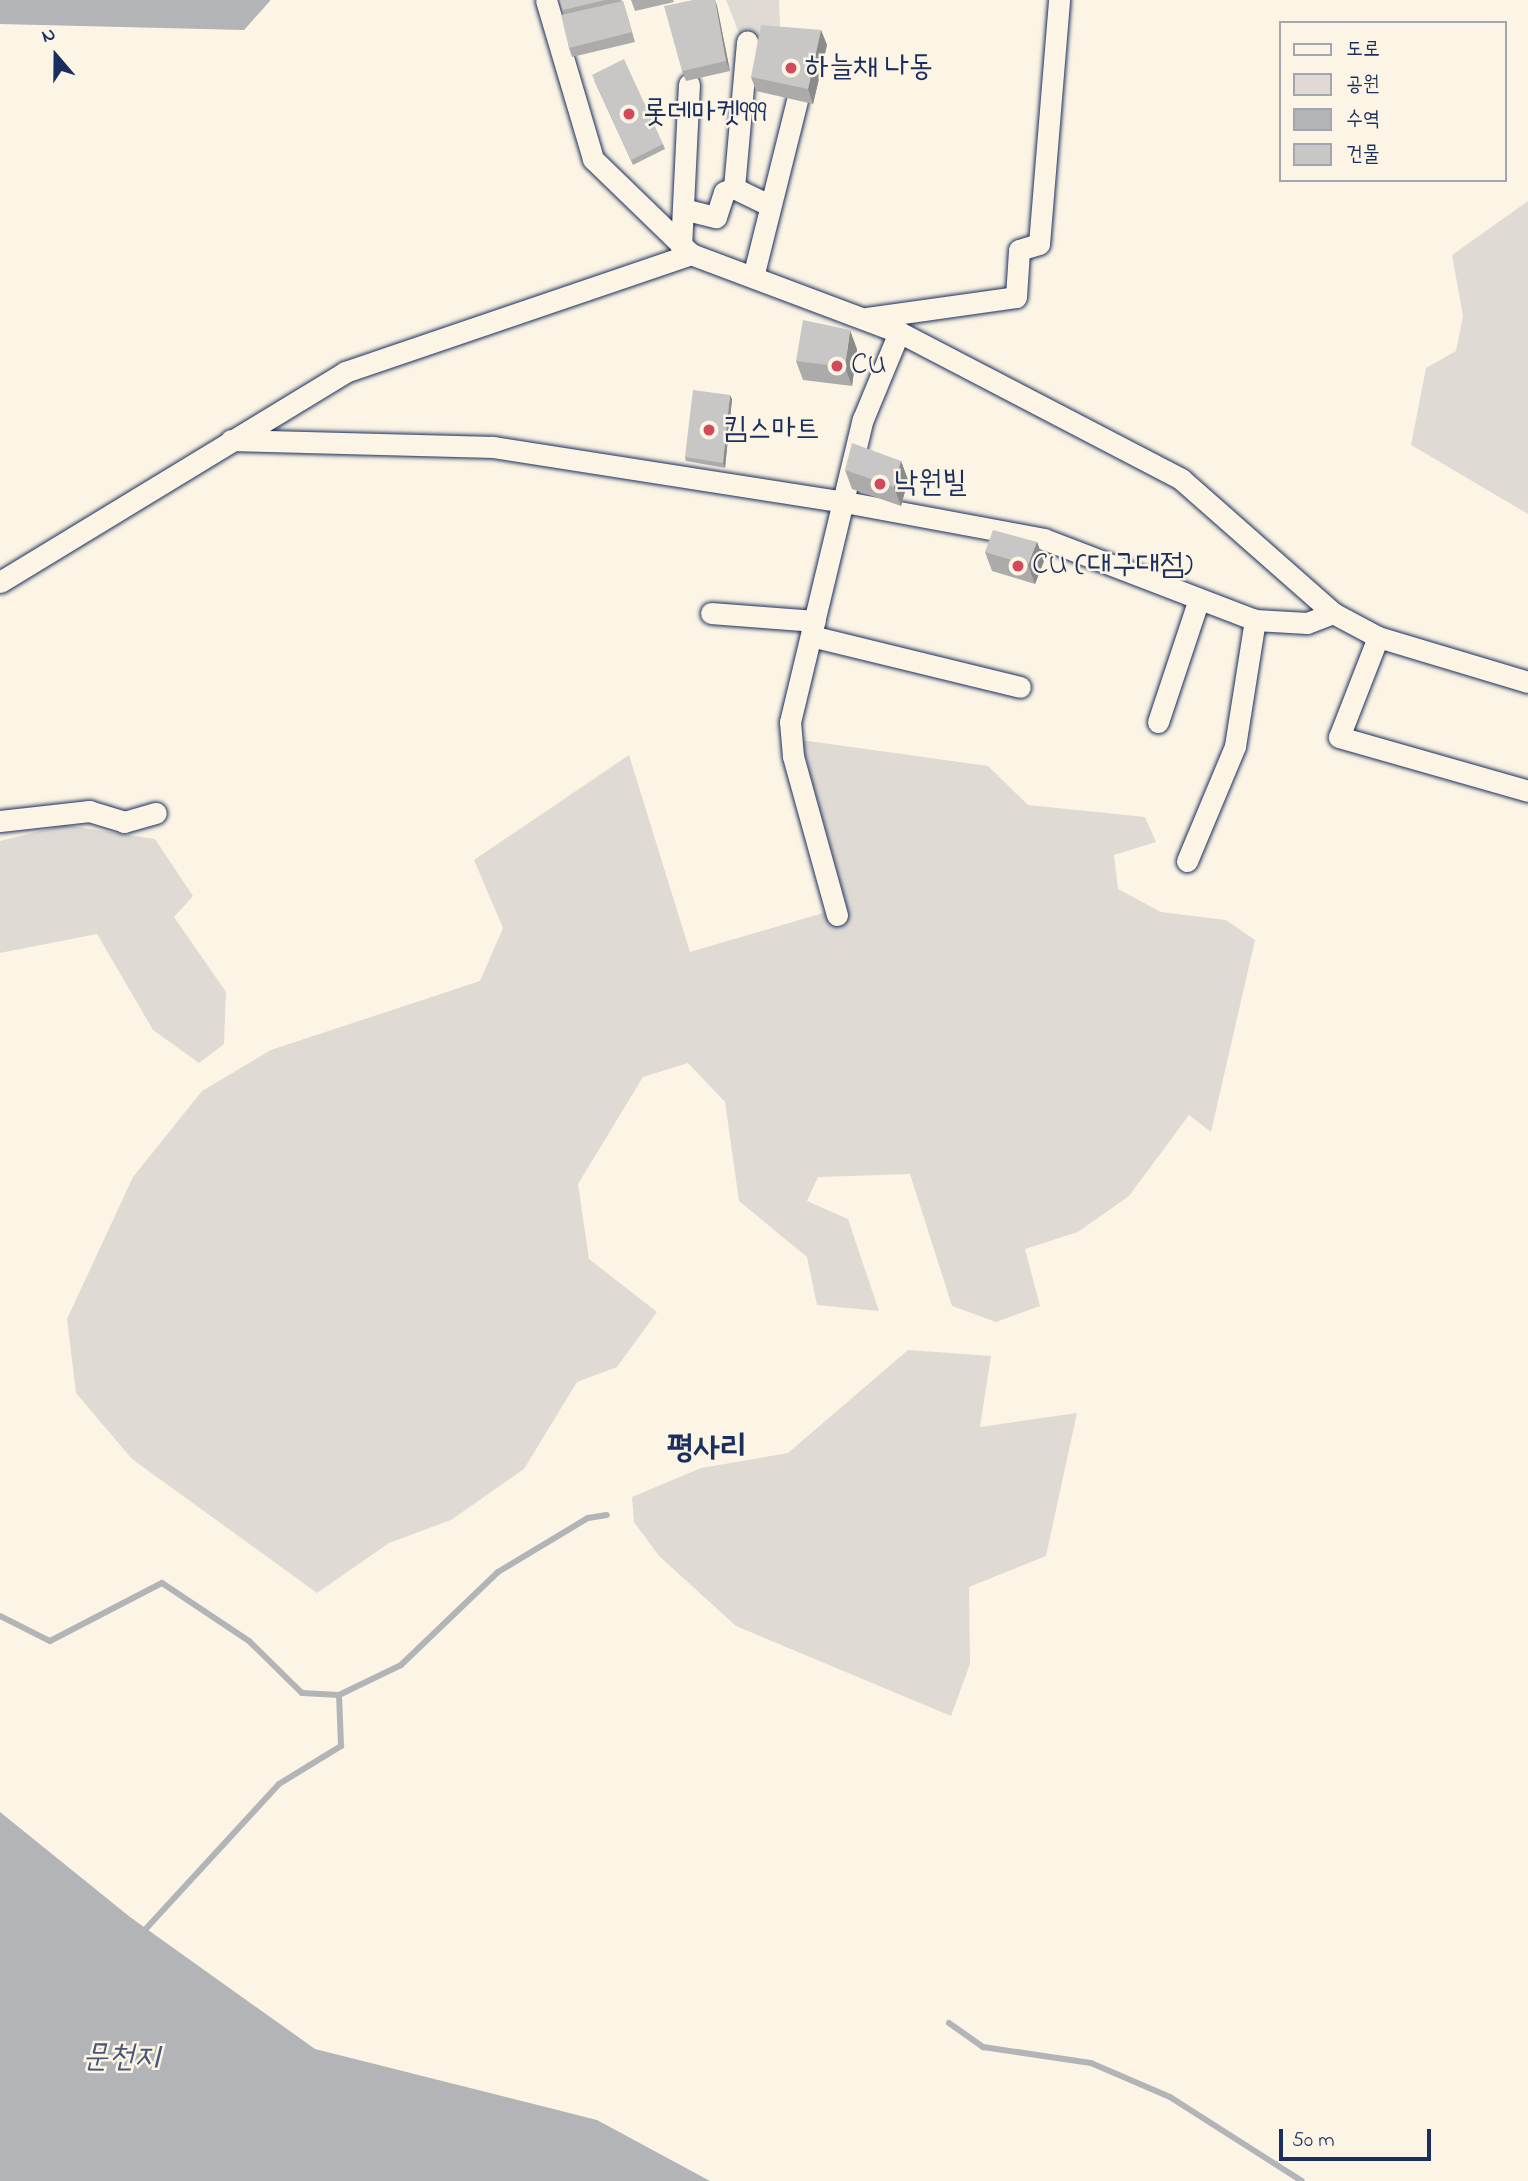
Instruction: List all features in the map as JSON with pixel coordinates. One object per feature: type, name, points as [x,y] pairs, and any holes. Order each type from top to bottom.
[{"type":"street","points":[[546,0],[593,159],[686,250],[899,332],[1181,479],[1332,613],[1378,637],[1528,682]]},
{"type":"street","points":[[864,319],[1016,297],[1019,250],[1039,244],[1059,0]]},
{"type":"street","points":[[734,188],[747,41]]},
{"type":"street","points":[[686,250],[683,209],[689,84]]},
{"type":"street","points":[[792,102],[749,276],[763,202],[792,102]]},
{"type":"street","points":[[683,209],[716,217],[724,192],[734,188],[763,202]]},
{"type":"street","points":[[0,582],[345,372],[686,250]]},
{"type":"street","points":[[838,915],[792,745],[790,722],[863,419],[899,332]]},
{"type":"street","points":[[231,440],[493,447],[845,502],[1044,539],[1160,581],[1198,602],[1255,620],[1307,623],[1332,613]]},
{"type":"street","points":[[1158,722],[1198,602]]},
{"type":"street","points":[[711,613],[813,629],[1020,687]]},
{"type":"street","points":[[1187,861],[1235,746],[1255,620]]},
{"type":"street","points":[[1378,637],[1339,737],[1528,791]]},
{"type":"street","points":[[0,821],[89,811],[124,822],[156,813]]},
{"type":"green space","points":[[726,0],[779,0],[780,26],[767,39],[742,41]]},
{"type":"green space","points":[[1528,201],[1528,514],[1411,445],[1426,368],[1456,351],[1463,316],[1452,255]]},
{"type":"green space","points":[[801,740],[988,766],[1028,805],[1145,817],[1156,842],[1114,855],[1118,889],[1161,912],[1226,920],[1255,940],[1211,1132],[1189,1115],[1129,1196],[1078,1232],[1025,1249],[1040,1306],[996,1322],[952,1306],[910,1174],[818,1177],[807,1201],[848,1219],[879,1311],[817,1305],[807,1257],[739,1201],[725,1102],[688,1063],[643,1077],[578,1184],[589,1259],[657,1312],[617,1367],[577,1382],[524,1469],[451,1520],[389,1543],[317,1593],[132,1459],[76,1393],[67,1319],[133,1177],[202,1091],[271,1050],[480,981],[503,928],[474,860],[629,755],[690,952],[847,906]]},
{"type":"green space","points":[[65,825],[155,839],[193,896],[174,917],[226,992],[224,1044],[199,1063],[153,1030],[97,934],[0,953],[0,841]]},
{"type":"green space","points":[[908,1350],[991,1356],[980,1427],[1077,1413],[1046,1556],[969,1587],[970,1664],[951,1716],[736,1626],[659,1556],[634,1522],[632,1497],[701,1468],[788,1453]]},
{"type":"water","points":[[0,0],[270,1],[244,30],[0,24]]},
{"type":"water","name":"문천지","points":[[0,1812],[130,1917],[315,2049],[597,2120],[710,2181],[0,2181]]},
{"type":"building","points":[[560,0],[605,0],[563,10]]},
{"type":"building","points":[[693,0],[715,0],[726,61],[682,71],[664,6]]},
{"type":"building","points":[[623,1],[632,32],[569,48],[561,15]]},
{"type":"building","name":"하늘채 나동","points":[[761,25],[821,30],[808,89],[751,77]]},
{"type":"building","name":"롯데마켓999","points":[[624,59],[663,144],[631,160],[592,75]]},
{"type":"building","points":[[803,320],[850,330],[845,367],[796,361]]},
{"type":"building","name":"킴스마트","points":[[693,390],[730,395],[723,463],[685,457]]},
{"type":"building","points":[[852,443],[901,461],[894,487],[845,470]]},
{"type":"building","points":[[993,530],[1037,542],[1028,565],[985,552]]},
{"type":"waterway","points":[[0,1616],[50,1641],[162,1583],[249,1641],[302,1693],[339,1695],[401,1665],[498,1572],[588,1518],[607,1515]]},
{"type":"waterway","points":[[142,1933],[279,1784],[341,1746],[339,1695]]},
{"type":"waterway","points":[[949,2023],[983,2047],[1091,2063],[1170,2097],[1302,2181]]},
{"type":"place","name":"하늘채 나동","points":[[791,68]]},
{"type":"place","name":"롯데마켓999","points":[[629,114]]},
{"type":"place","name":"CU","points":[[837,366]]},
{"type":"place","name":"킴스마트","points":[[709,430]]},
{"type":"place","name":"낙원빌","points":[[880,484]]},
{"type":"place","name":"CU (대구대점)","points":[[1018,566]]},
{"type":"district","name":"평사리","points":[[707,1450]]}]
